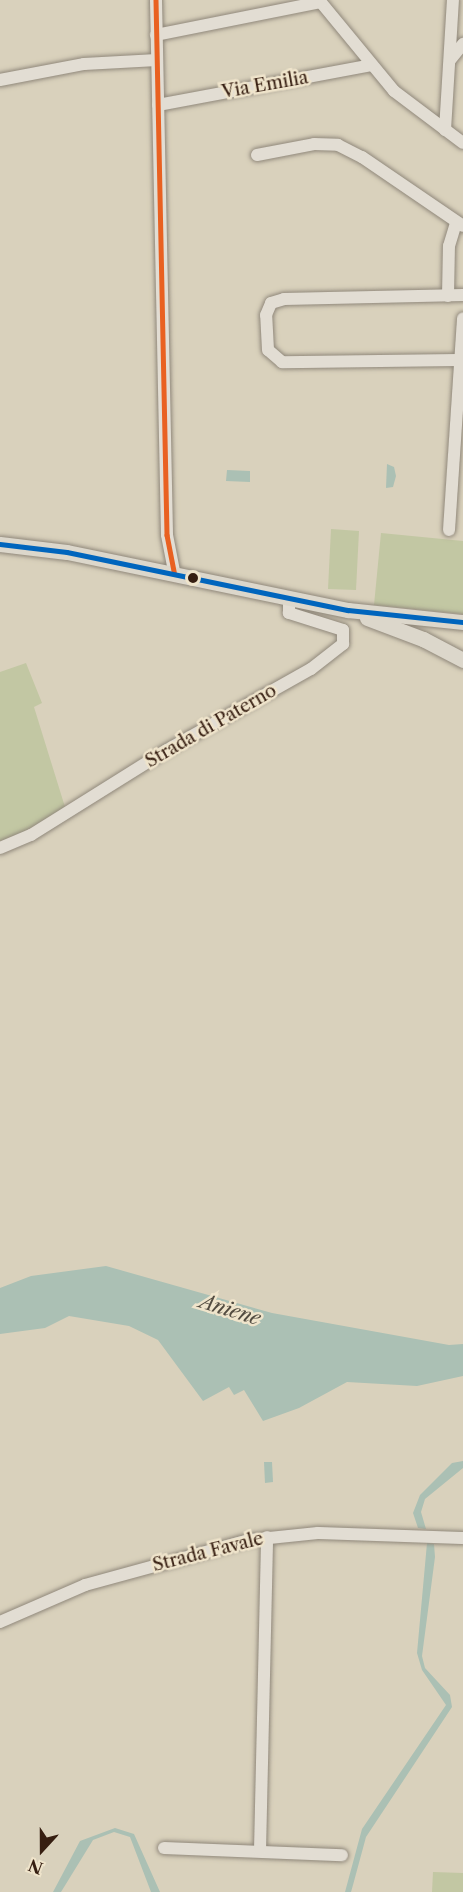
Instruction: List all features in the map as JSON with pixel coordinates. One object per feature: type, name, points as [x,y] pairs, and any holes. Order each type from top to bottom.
[{"type":"main road","points":[[0,544],[53,550],[174,572],[289,599],[348,610],[463,622]]},
{"type":"main road","points":[[348,610],[423,639],[463,660]]},
{"type":"main road","points":[[423,639],[432,619]]},
{"type":"street","points":[[156,0],[167,535],[174,572]]},
{"type":"street","points":[[445,130],[453,0]]},
{"type":"street","points":[[156,35],[320,1],[371,65],[407,103],[463,143]]},
{"type":"street","points":[[450,60],[462,48]]},
{"type":"street","points":[[0,80],[84,64],[157,60]]},
{"type":"street","name":"Via Emilia","points":[[158,105],[371,65]]},
{"type":"street","points":[[257,155],[314,144],[338,145],[362,157],[460,225],[450,239],[448,296]]},
{"type":"street","points":[[450,239],[463,240]]},
{"type":"street","points":[[458,360],[285,363],[274,358],[268,347],[267,312],[278,300],[463,295]]},
{"type":"street","points":[[449,530],[459,436],[458,360],[463,318]]},
{"type":"street","name":"Strada di Paterno","points":[[0,848],[31,835],[167,750],[311,669],[343,644],[344,630],[289,613],[289,599]]},
{"type":"street","name":"Strada Favale","points":[[0,1622],[86,1585],[267,1537],[331,1533],[463,1538]]},
{"type":"street","points":[[260,1851],[267,1537]]},
{"type":"street","points":[[164,1848],[342,1855]]},
{"type":"green space","points":[[331,529],[359,531],[356,590],[328,589]]},
{"type":"green space","points":[[381,533],[463,541],[463,614],[374,605]]},
{"type":"green space","points":[[26,663],[42,703],[34,707],[65,807],[16,837],[0,841],[0,672]]},
{"type":"green space","points":[[433,1872],[463,1873],[463,1892],[432,1892]]},
{"type":"water","points":[[387,464],[394,467],[396,476],[393,487],[386,488]]},
{"type":"water","points":[[227,470],[250,471],[250,482],[226,481]]},
{"type":"water","name":"Aniene","points":[[106,1266],[272,1313],[449,1345],[463,1344],[463,1376],[417,1386],[347,1382],[299,1408],[263,1421],[244,1390],[234,1395],[229,1387],[203,1401],[158,1340],[129,1326],[69,1316],[45,1328],[0,1334],[0,1288],[31,1276]]},
{"type":"water","points":[[463,1461],[463,1468],[425,1499],[421,1512],[426,1529],[418,1528],[413,1513],[420,1495],[452,1463]]},
{"type":"water","points":[[264,1462],[272,1462],[273,1482],[265,1483]]},
{"type":"water","points":[[427,1543],[434,1544],[435,1557],[422,1656],[425,1668],[450,1695],[452,1707],[366,1837],[351,1892],[345,1892],[362,1829],[446,1705],[422,1670],[417,1653]]},
{"type":"water","points":[[115,1828],[134,1834],[160,1892],[151,1892],[130,1837],[114,1832],[93,1840],[61,1892],[53,1892],[80,1841]]},
{"type":"transit line","points":[[156,0],[167,535],[174,572]]},
{"type":"transit line","points":[[0,544],[67,552],[348,610],[463,622]]}]
